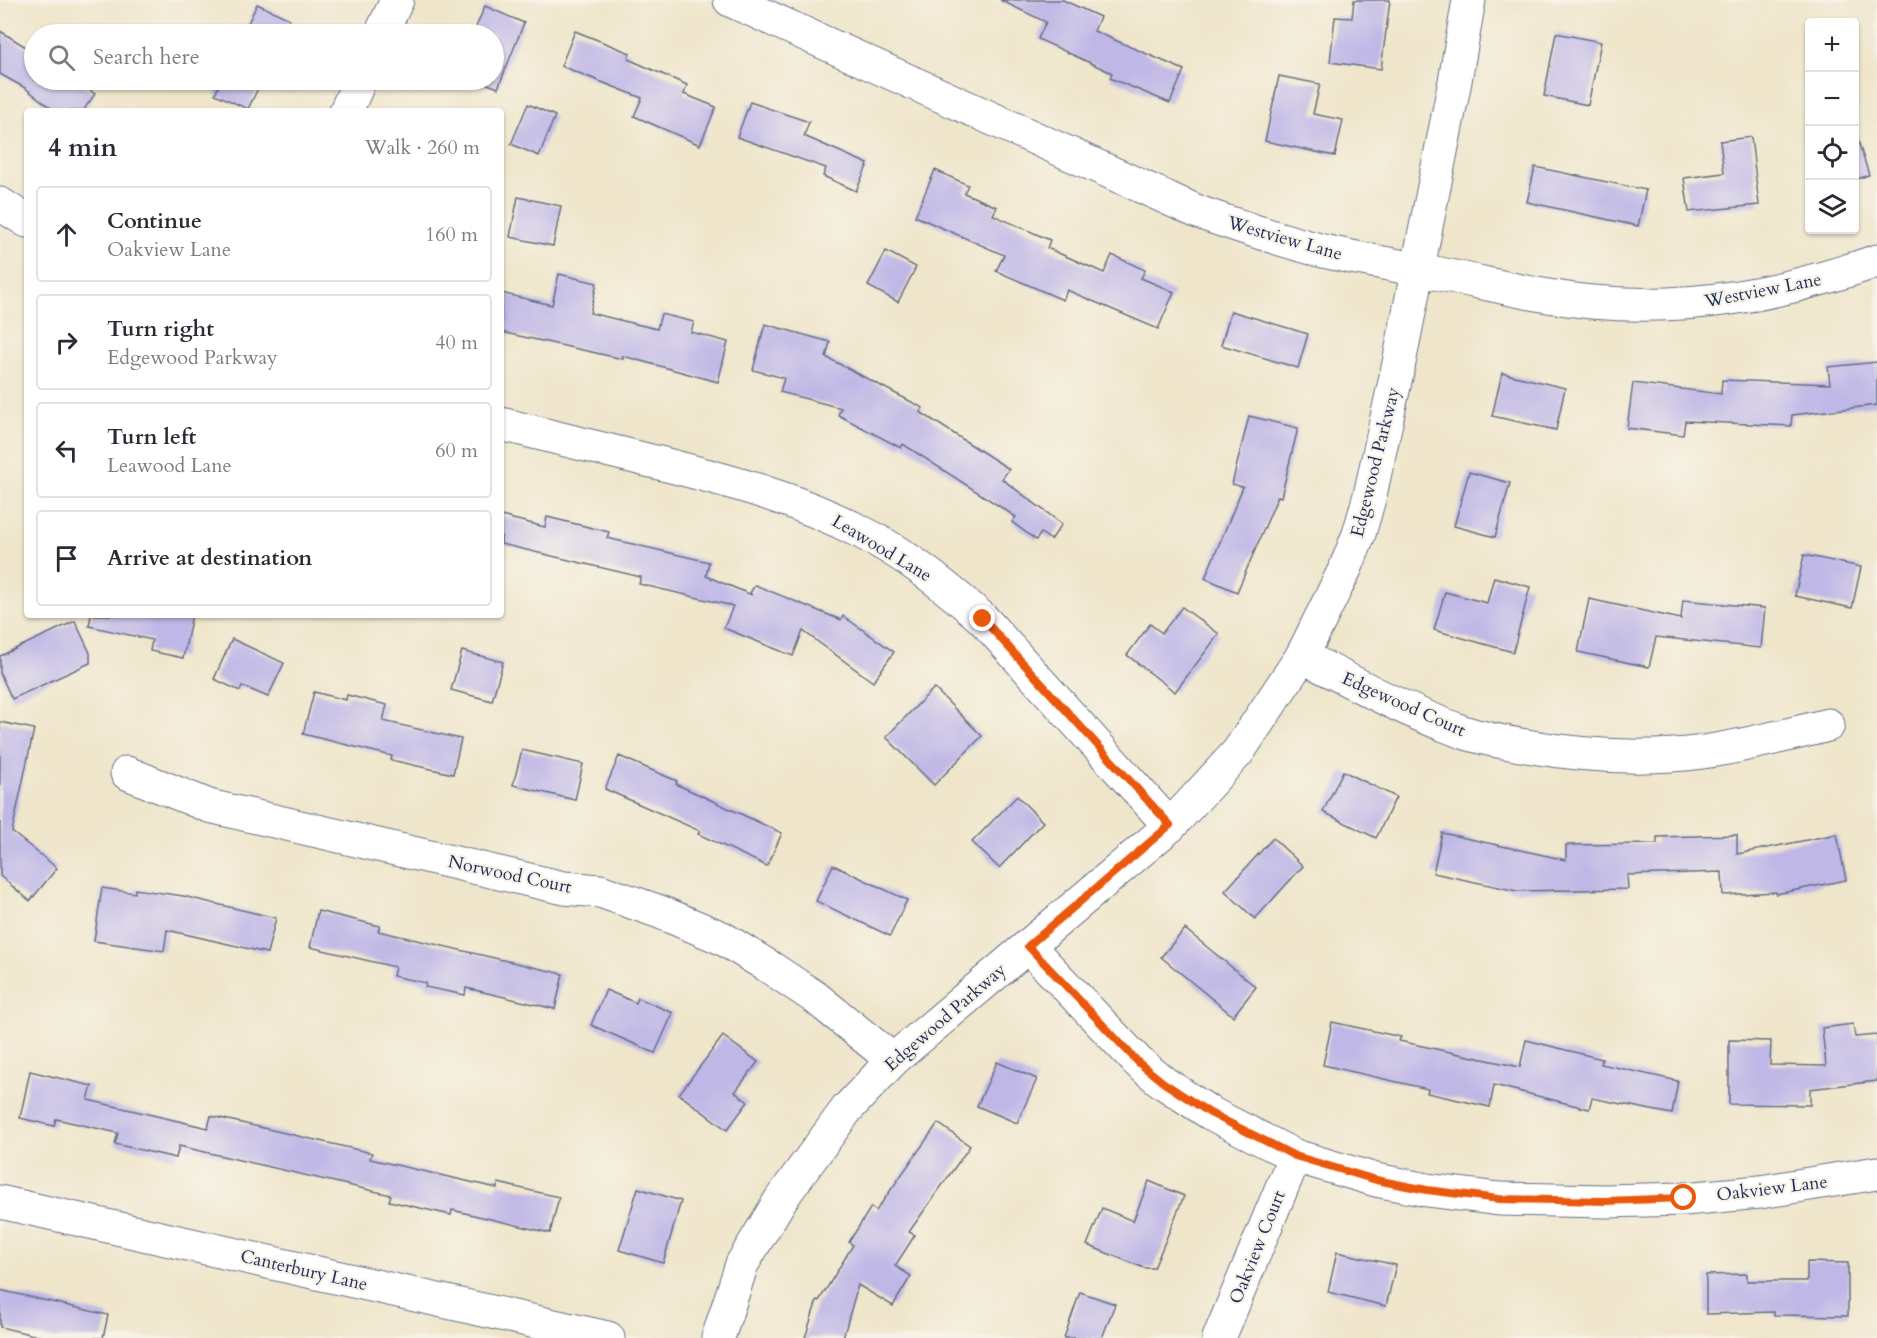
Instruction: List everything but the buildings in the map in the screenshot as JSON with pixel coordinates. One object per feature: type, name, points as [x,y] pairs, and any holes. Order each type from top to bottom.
[{"type":"street","points":[[386,24],[397,0]]},
{"type":"street","name":"Westview Lane","points":[[730,0],[1198,212],[1272,237],[1322,250],[1544,295],[1592,302],[1655,305],[1704,303],[1771,292],[1831,277],[1877,261]]},
{"type":"street","name":"Edgewood Parkway","points":[[718,1338],[742,1264],[781,1199],[847,1109],[893,1060],[1170,825],[1238,752],[1302,656],[1334,595],[1359,534],[1381,447],[1457,71],[1469,0]]},
{"type":"street","points":[[347,108],[355,90]]},
{"type":"street","points":[[0,204],[24,219]]},
{"type":"street","name":"Leawood Lane","points":[[504,425],[763,490],[813,509],[863,532],[952,592],[983,619],[1170,825]]},
{"type":"street","name":"Edgewood Court","points":[[1302,656],[1385,698],[1456,730],[1564,753],[1622,756],[1701,752],[1752,743],[1828,725]]},
{"type":"street","name":"Norwood Court","points":[[127,773],[208,806],[564,888],[600,891],[660,912],[722,938],[771,968],[816,998],[893,1060]]},
{"type":"street","name":"Oakview Lane","points":[[1028,946],[1139,1063],[1164,1083],[1210,1113],[1295,1156],[1376,1180],[1427,1190],[1499,1199],[1606,1201],[1760,1192],[1877,1173]]},
{"type":"street","name":"Oakview Court","points":[[1219,1338],[1295,1156]]},
{"type":"street","name":"Canterbury Lane","points":[[0,1202],[608,1338]]},
{"type":"route","points":[[983,619],[1170,825],[1028,946],[1139,1063],[1164,1083],[1210,1113],[1295,1156],[1376,1180],[1427,1190],[1499,1199],[1606,1201],[1684,1198]]}]
